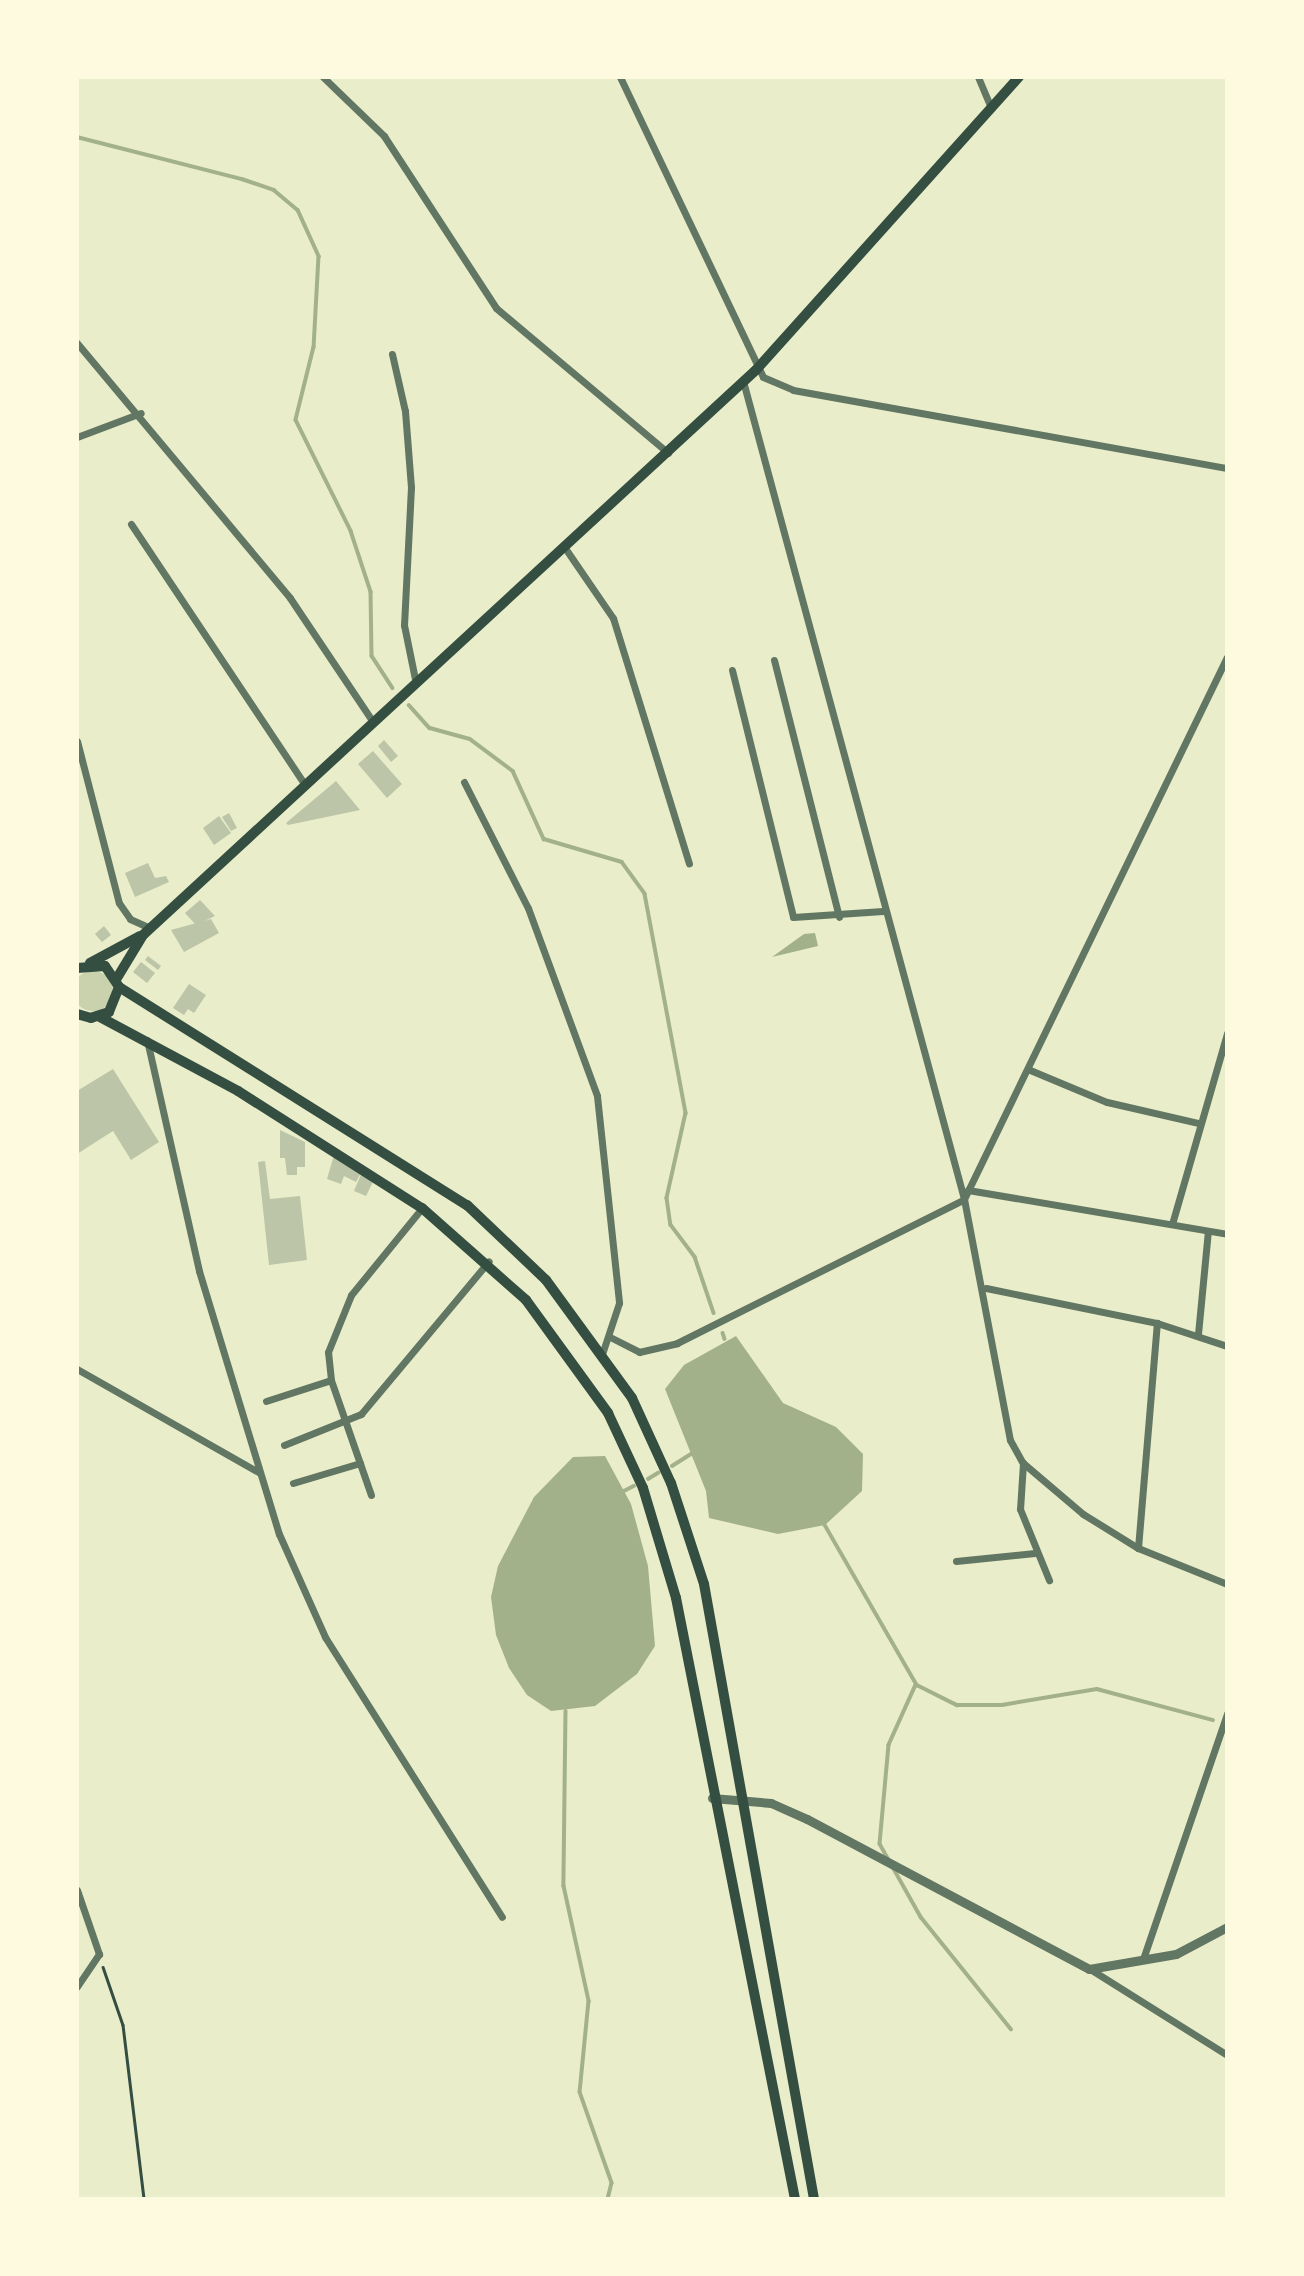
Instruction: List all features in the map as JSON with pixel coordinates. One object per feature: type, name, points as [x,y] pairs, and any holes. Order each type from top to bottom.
[{"type":"main road","points":[[81,965],[147,931],[304,783],[565,548],[756,370],[1019,77]]},
{"type":"main road","points":[[100,1017],[115,1006],[118,983],[147,931]]},
{"type":"main road","points":[[81,965],[105,966],[118,983],[444,1187],[546,1280],[632,1398],[689,1530],[814,2199]]},
{"type":"main road","points":[[77,1014],[100,1017],[147,1040],[422,1208],[489,1261],[587,1378],[643,1488],[676,1598],[712,1798],[795,2199]]},
{"type":"street","points":[[323,77],[384,136],[434,220],[512,324],[582,376],[668,453]]},
{"type":"street","points":[[620,77],[756,370],[793,390],[1227,468]]},
{"type":"street","points":[[978,77],[991,108]]},
{"type":"street","points":[[77,343],[141,413],[290,598],[373,722]]},
{"type":"street","points":[[392,354],[410,474],[404,625],[416,684]]},
{"type":"street","points":[[743,381],[837,714],[883,911],[964,1199],[986,1289],[1004,1419],[1023,1463],[1067,1503],[1138,1548],[1227,1584]]},
{"type":"street","points":[[77,438],[141,413]]},
{"type":"street","points":[[131,524],[304,783]]},
{"type":"street","points":[[565,548],[613,618],[689,863]]},
{"type":"street","points":[[610,1337],[639,1352],[677,1343],[964,1199],[1030,1070],[1227,657]]},
{"type":"street","points":[[774,660],[839,917]]},
{"type":"street","points":[[732,670],[791,914],[799,920],[883,911]]},
{"type":"street","points":[[77,741],[119,903],[130,919],[147,931]]},
{"type":"street","points":[[464,782],[528,908],[597,1096],[618,1303],[610,1337],[602,1354]]},
{"type":"street","points":[[1172,1224],[1198,1123],[1227,1033]]},
{"type":"street","points":[[147,1040],[199,1271],[259,1472],[325,1637],[502,1917]]},
{"type":"street","points":[[1030,1070],[1107,1102],[1198,1123]]},
{"type":"street","points":[[968,1189],[1227,1234]]},
{"type":"street","points":[[371,1496],[344,1424],[331,1380],[328,1352],[351,1295],[422,1208]]},
{"type":"street","points":[[1198,1334],[1208,1231]]},
{"type":"street","points":[[284,1446],[344,1424],[367,1408],[489,1261]]},
{"type":"street","points":[[986,1289],[1157,1322],[1227,1346]]},
{"type":"street","points":[[1138,1548],[1157,1322]]},
{"type":"street","points":[[77,1369],[259,1472]]},
{"type":"street","points":[[266,1401],[331,1380]]},
{"type":"street","points":[[293,1483],[360,1463]]},
{"type":"street","points":[[1023,1463],[1020,1509],[1035,1553],[1049,1580]]},
{"type":"street","points":[[956,1561],[1035,1553]]},
{"type":"street","points":[[1143,1959],[1227,1713]]},
{"type":"street","points":[[712,1798],[741,1797],[807,1819],[1089,1969],[1227,2055]]},
{"type":"street","points":[[77,1890],[99,1954],[77,1987]]},
{"type":"street","points":[[1089,1969],[1196,1947],[1227,1927]]},
{"type":"path","points":[[99,1954],[122,2025],[144,2199]]},
{"type":"shaded area","points":[[815,933],[818,946],[772,957],[804,934]]},
{"type":"shaded area","points":[[93,971],[107,977],[113,991],[107,1005],[93,1011],[79,1005],[73,991],[79,977]]},
{"type":"shaded area","points":[[736,1336],[783,1403],[836,1427],[863,1454],[862,1491],[825,1525],[778,1534],[709,1518],[706,1491],[665,1389],[684,1365]]},
{"type":"shaded area","points":[[605,1456],[631,1504],[648,1566],[655,1646],[637,1674],[595,1706],[551,1711],[527,1695],[509,1668],[496,1635],[491,1597],[498,1566],[534,1497],[573,1457]]},
{"type":"building","points":[[384,740],[398,756],[391,762],[378,746]]},
{"type":"building","points":[[373,751],[402,784],[387,798],[358,764]]},
{"type":"building","points":[[336,781],[360,810],[288,825],[286,823]]},
{"type":"building","points":[[229,813],[237,828],[231,831],[222,817]]},
{"type":"building","points":[[219,816],[231,833],[214,845],[203,828]]},
{"type":"building","points":[[148,863],[155,878],[166,876],[169,882],[135,897],[125,873]]},
{"type":"building","points":[[200,900],[215,916],[196,925],[185,913]]},
{"type":"building","points":[[211,919],[219,933],[184,952],[171,930]]},
{"type":"building","points":[[104,926],[111,935],[102,942],[95,934]]},
{"type":"building","points":[[148,956],[161,966],[158,970],[145,960]]},
{"type":"building","points":[[141,962],[155,973],[147,983],[133,972]]},
{"type":"building","points":[[189,984],[206,995],[194,1013],[188,1009],[184,1015],[173,1008]]},
{"type":"building","points":[[113,1069],[159,1142],[131,1160],[113,1131],[77,1154],[77,1091]]},
{"type":"building","points":[[280,1130],[305,1142],[305,1167],[297,1167],[297,1175],[287,1175],[285,1158],[280,1158]]},
{"type":"building","points":[[334,1155],[362,1171],[356,1182],[344,1176],[341,1184],[327,1179]]},
{"type":"building","points":[[265,1161],[270,1199],[300,1196],[307,1260],[269,1265],[258,1162]]},
{"type":"building","points":[[362,1172],[375,1178],[366,1196],[354,1191]]},
{"type":"waterway","points":[[77,137],[242,179],[274,190],[298,210],[319,256],[314,347],[296,420],[351,531],[371,592],[372,656],[393,688]]},
{"type":"waterway","points":[[409,705],[430,728],[470,739],[513,771],[544,839],[622,862],[645,894],[686,1113],[667,1198],[671,1225],[695,1257],[714,1313]]},
{"type":"waterway","points":[[723,1333],[725,1339]]},
{"type":"waterway","points":[[672,1466],[691,1454]]},
{"type":"waterway","points":[[648,1479],[658,1473]]},
{"type":"waterway","points":[[624,1491],[634,1486]]},
{"type":"waterway","points":[[825,1525],[917,1685],[957,1705],[1002,1705],[1097,1689],[1213,1720]]},
{"type":"waterway","points":[[916,1685],[889,1745],[880,1844],[921,1917],[1011,2029]]},
{"type":"waterway","points":[[566,1711],[564,1886],[589,2001],[580,2092],[612,2183],[608,2199]]}]
